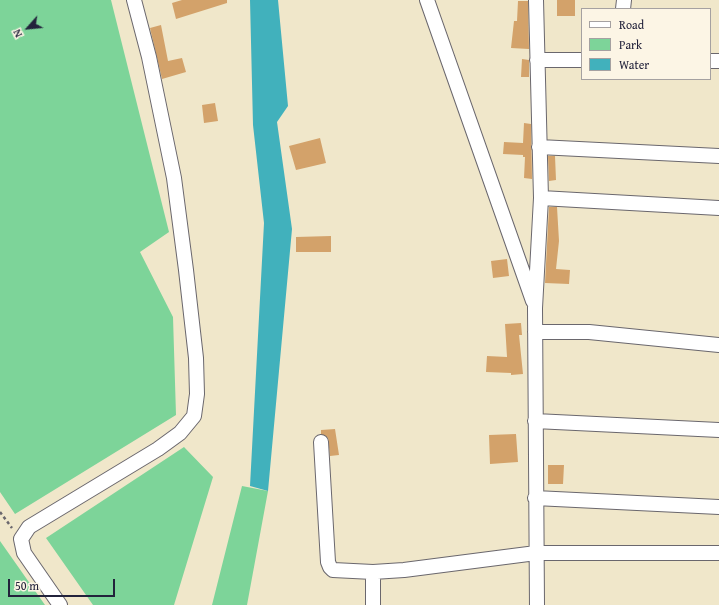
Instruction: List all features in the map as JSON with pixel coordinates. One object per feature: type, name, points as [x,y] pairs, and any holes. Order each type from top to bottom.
[{"type":"street","points":[[60,605],[24,553],[21,539],[29,527],[158,449],[180,433],[194,416],[197,394],[196,358],[174,178],[150,57],[134,0]]},
{"type":"street","points":[[427,0],[536,308]]},
{"type":"street","points":[[536,0],[541,198],[536,308],[534,421],[536,605]]},
{"type":"street","points":[[537,60],[581,60]]},
{"type":"street","points":[[539,147],[719,156]]},
{"type":"street","points":[[541,198],[719,208]]},
{"type":"street","points":[[536,332],[589,332],[719,345]]},
{"type":"street","points":[[534,421],[719,430]]},
{"type":"street","points":[[321,442],[328,562],[333,570],[373,572],[404,570],[536,553],[719,553]]},
{"type":"street","points":[[536,498],[719,506]]},
{"type":"street","points":[[373,572],[373,605]]},
{"type":"path","points":[[0,512],[21,539]]},
{"type":"green space","points":[[0,0],[111,0],[169,232],[140,252],[173,317],[176,415],[15,514],[0,492]]},
{"type":"green space","points":[[184,447],[213,477],[174,605],[93,605],[46,538]]},
{"type":"green space","points":[[242,486],[268,491],[247,605],[212,605]]},
{"type":"green space","points":[[0,541],[45,605],[0,605]]},
{"type":"water","points":[[250,0],[278,0],[288,106],[277,122],[292,229],[268,491],[250,486],[264,223],[253,125]]},
{"type":"building","points":[[182,0],[227,0],[227,3],[176,19],[172,3]]},
{"type":"building","points":[[557,0],[575,0],[575,16],[557,16]]},
{"type":"building","points":[[518,1],[528,1],[529,49],[511,48],[514,21],[517,21]]},
{"type":"building","points":[[161,25],[168,61],[182,58],[186,72],[162,79],[150,28]]},
{"type":"building","points":[[522,59],[529,60],[529,77],[521,77]]},
{"type":"building","points":[[215,103],[218,121],[204,123],[202,105]]},
{"type":"building","points":[[524,123],[531,124],[532,179],[524,178],[525,157],[523,157],[523,155],[503,154],[504,142],[523,143]]},
{"type":"building","points":[[320,138],[326,163],[296,170],[289,146]]},
{"type":"building","points":[[548,156],[555,156],[556,180],[549,181]]},
{"type":"building","points":[[549,207],[557,207],[559,241],[556,269],[570,270],[569,284],[545,283]]},
{"type":"building","points":[[331,236],[331,252],[296,252],[296,237]]},
{"type":"building","points":[[507,259],[509,276],[493,278],[491,261]]},
{"type":"building","points":[[521,323],[522,335],[519,335],[523,374],[511,375],[511,373],[486,372],[487,356],[507,357],[505,324]]},
{"type":"building","points":[[335,429],[339,455],[330,456],[328,438],[321,434],[321,430]]},
{"type":"building","points":[[516,434],[518,462],[490,464],[489,435]]},
{"type":"building","points":[[548,465],[564,465],[563,484],[548,484]]}]
